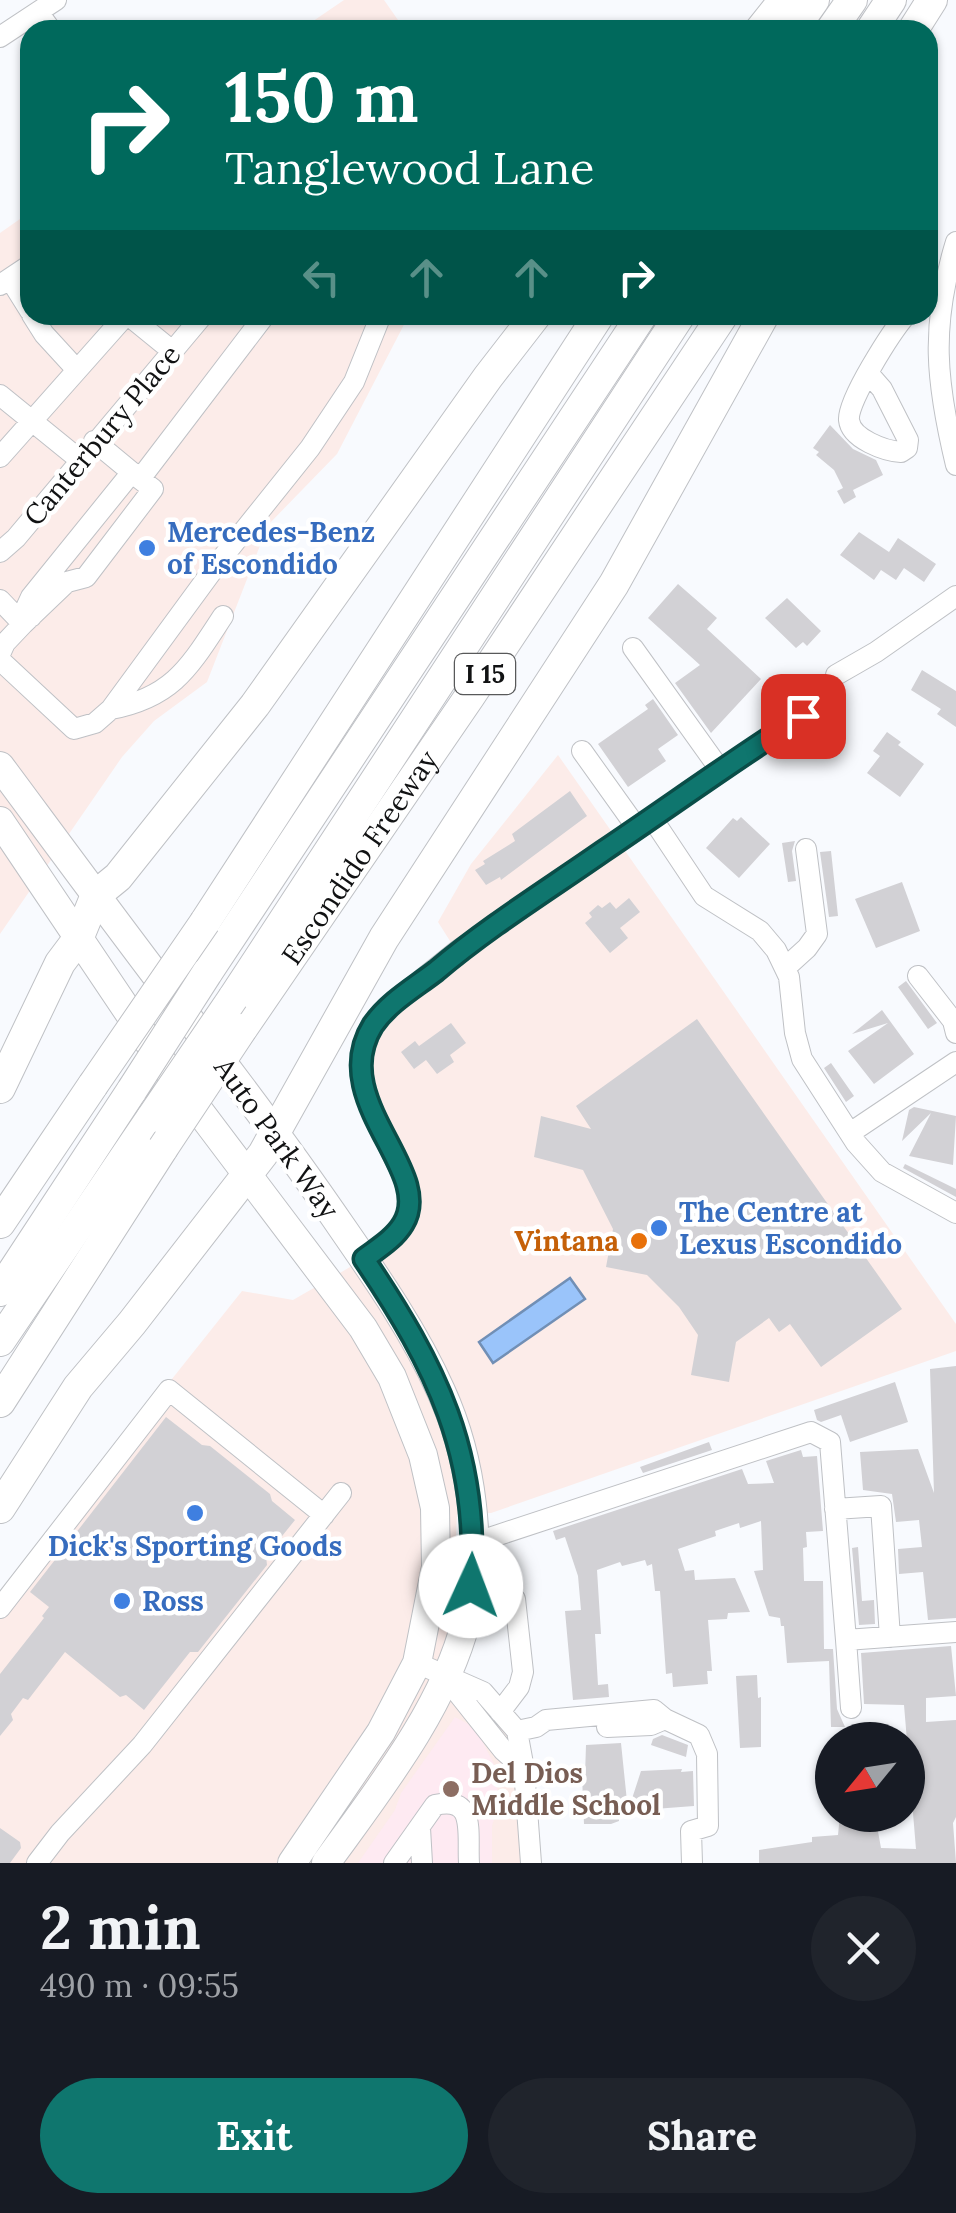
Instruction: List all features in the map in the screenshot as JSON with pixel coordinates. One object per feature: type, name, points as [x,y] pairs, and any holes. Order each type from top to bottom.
[{"type":"highway","points":[[768,20],[784,0]]},
{"type":"highway","points":[[0,1088],[60,962],[78,939],[96,895],[118,877],[256,705],[528,325]]},
{"type":"highway","points":[[0,1224],[206,922],[594,325]]},
{"type":"highway","points":[[0,1291],[635,325]]},
{"type":"highway","points":[[0,1341],[233,998],[673,325]]},
{"type":"highway","name":"Escondido Freeway","points":[[0,1402],[242,1029],[470,696],[716,325]]},
{"type":"highway","points":[[0,1508],[78,1387],[248,1176],[384,938],[614,584],[758,325]]},
{"type":"main road","name":"Auto Park Way","points":[[0,766],[276,1131],[402,1315],[442,1393],[465,1468],[474,1543],[466,1620],[427,1715],[398,1764],[326,1863]]},
{"type":"main road","name":"Auto Park Way","points":[[0,822],[160,1059],[363,1328],[392,1376],[423,1454],[435,1508],[436,1567],[417,1663],[381,1732],[292,1863]]},
{"type":"main road","points":[[334,1288],[348,1290],[370,1302],[412,1371],[442,1393]]},
{"type":"street","points":[[938,293],[956,242]]},
{"type":"street","points":[[38,325],[77,370]]},
{"type":"street","points":[[1,455],[118,325]]},
{"type":"street","points":[[140,325],[171,350]]},
{"type":"street","name":"Canterbury Place","points":[[0,552],[16,538],[193,325]]},
{"type":"street","points":[[27,620],[31,597],[141,480],[257,325]]},
{"type":"street","points":[[141,480],[86,577],[67,582],[5,643],[0,657],[74,729],[95,722],[111,709],[218,563],[310,448],[354,382],[374,325]]},
{"type":"street","points":[[868,374],[900,325]]},
{"type":"street","points":[[935,325],[940,396],[956,465]]},
{"type":"street","points":[[0,395],[80,460]]},
{"type":"street","points":[[94,442],[141,480]]},
{"type":"street","points":[[836,675],[956,596]]},
{"type":"street","points":[[0,600],[27,620]]},
{"type":"street","points":[[111,709],[144,701],[171,686],[223,616]]},
{"type":"street","points":[[633,648],[721,771]]},
{"type":"street","points":[[364,1259],[404,1224],[409,1206],[408,1186],[374,1117],[362,1082],[362,1056],[372,1027],[391,1004],[457,951],[804,716]]},
{"type":"street","points":[[582,751],[704,896],[760,931],[776,950],[789,976],[802,1059],[850,1134],[882,1172],[956,1213]]},
{"type":"street","points":[[785,968],[817,934],[806,849]]},
{"type":"street","points":[[918,976],[956,1032]]},
{"type":"street","points":[[850,1134],[956,1060]]},
{"type":"street","points":[[0,1608],[168,1390],[324,1516]]},
{"type":"street","points":[[474,1543],[810,1432],[830,1442],[850,1708]]},
{"type":"street","points":[[37,1863],[142,1745],[341,1493]]},
{"type":"street","points":[[836,1509],[881,1506],[890,1637]]},
{"type":"street","points":[[500,1712],[519,1687],[523,1672],[514,1599]]},
{"type":"street","points":[[846,1640],[956,1632]]},
{"type":"street","points":[[417,1663],[483,1692],[500,1712],[526,1729],[651,1725],[665,1719],[699,1735],[707,1754],[708,1826],[690,1831],[692,1863]]},
{"type":"street","points":[[444,1675],[524,1769]]},
{"type":"street","points":[[526,1729],[524,1769],[531,1863]]},
{"type":"street","points":[[394,1863],[435,1805],[448,1802],[460,1804],[466,1811],[469,1863]]},
{"type":"street","points":[[420,1828],[422,1863]]},
{"type":"path","points":[[804,716],[836,686],[836,675]]},
{"type":"shaded area","points":[[344,0],[384,0],[398,20],[315,20]]},
{"type":"shaded area","name":"Mercedes-Benz of Escondido","points":[[20,219],[20,325],[404,325],[337,454],[268,525],[207,682],[154,721],[122,757],[0,934],[0,233]]},
{"type":"shaded area","points":[[558,755],[956,1324],[956,1351],[491,1513],[457,1514],[453,1613],[443,1660],[517,1731],[531,1863],[0,1863],[0,1595],[242,1291],[293,1300],[364,1259],[409,1206],[362,1082],[372,1027],[457,952],[438,922],[471,864]]},
{"type":"shaded area","name":"Del Dios Middle School","points":[[455,1717],[480,1737],[494,1764],[499,1802],[492,1826],[492,1863],[358,1863],[395,1810],[401,1793]]},
{"type":"water","points":[[570,1278],[585,1299],[493,1363],[479,1342]]},
{"type":"building","points":[[830,425],[853,449],[876,460],[883,475],[853,490],[856,497],[844,504],[837,491],[843,488],[834,470],[813,448]]},
{"type":"building","points":[[859,532],[889,552],[898,538],[936,564],[924,582],[904,568],[896,580],[881,570],[874,580],[840,555]]},
{"type":"building","points":[[678,584],[717,618],[707,629],[761,679],[711,733],[675,683],[700,665],[648,618]]},
{"type":"building","points":[[787,598],[821,631],[807,646],[803,642],[796,648],[765,618]]},
{"type":"building","points":[[922,670],[956,691],[956,727],[937,714],[941,709],[911,690]]},
{"type":"building","points":[[653,699],[678,735],[658,749],[666,761],[628,787],[598,744],[648,709],[645,705]]},
{"type":"building","points":[[887,732],[924,764],[900,797],[867,773],[880,756],[873,751]]},
{"type":"building","points":[[570,791],[587,816],[501,880],[500,877],[486,885],[475,870],[485,864],[483,861],[515,841],[512,834]]},
{"type":"building","points":[[741,817],[770,844],[739,878],[706,848],[733,818],[737,821]]},
{"type":"building","points":[[795,841],[792,851],[796,881],[788,882],[782,843]]},
{"type":"building","points":[[831,851],[838,916],[829,917],[820,852]]},
{"type":"building","points":[[902,882],[920,931],[876,948],[855,899]]},
{"type":"building","points":[[629,898],[640,912],[620,928],[628,938],[610,953],[585,923],[598,905],[602,908],[610,902],[616,909]]},
{"type":"building","points":[[906,981],[937,1023],[928,1029],[898,987]]},
{"type":"building","points":[[882,1010],[914,1054],[874,1084],[848,1051],[888,1023],[852,1034]]},
{"type":"building","points":[[697,1019],[902,1309],[821,1367],[790,1324],[779,1332],[769,1318],[736,1342],[729,1382],[691,1375],[698,1335],[679,1307],[647,1275],[606,1267],[613,1229],[583,1170],[534,1157],[541,1116],[591,1129],[576,1106]]},
{"type":"building","points":[[451,1023],[466,1043],[450,1055],[454,1062],[437,1074],[426,1060],[414,1069],[401,1052],[415,1041],[419,1046]]},
{"type":"building","points":[[831,1063],[854,1096],[846,1102],[824,1068]]},
{"type":"building","points":[[914,1107],[956,1116],[953,1165],[909,1156],[931,1113],[902,1141],[909,1110]]},
{"type":"building","points":[[905,1164],[956,1189],[956,1197],[903,1168]]},
{"type":"building","points":[[956,1366],[956,1618],[928,1620],[923,1572],[899,1574],[898,1549],[922,1547],[919,1520],[896,1522],[892,1494],[863,1490],[860,1452],[918,1449],[934,1493],[930,1369]]},
{"type":"building","points":[[895,1382],[908,1422],[850,1442],[841,1415],[817,1420],[814,1410]]},
{"type":"building","points":[[166,1417],[202,1445],[210,1446],[270,1494],[272,1501],[295,1520],[266,1556],[267,1565],[198,1652],[190,1652],[144,1710],[126,1695],[120,1697],[65,1652],[28,1700],[23,1698],[0,1736],[0,1674],[49,1607],[30,1592]]},
{"type":"building","points":[[709,1442],[712,1450],[643,1473],[640,1467]]},
{"type":"building","points":[[801,1450],[803,1457],[817,1456],[823,1531],[806,1532],[804,1581],[823,1581],[824,1649],[833,1649],[837,1709],[843,1722],[831,1722],[829,1661],[787,1663],[784,1626],[780,1618],[769,1616],[754,1571],[763,1570],[761,1521],[715,1531],[716,1536],[678,1549],[685,1571],[694,1570],[695,1580],[735,1578],[750,1612],[728,1613],[727,1619],[708,1620],[712,1671],[707,1671],[708,1684],[673,1687],[672,1673],[666,1674],[660,1591],[655,1591],[652,1564],[647,1566],[645,1560],[622,1566],[620,1562],[597,1570],[601,1634],[595,1634],[598,1685],[608,1684],[609,1697],[573,1700],[565,1611],[581,1610],[578,1576],[565,1537],[556,1540],[553,1531],[742,1469],[748,1484],[774,1483],[766,1461]]},
{"type":"building","points":[[858,1547],[862,1601],[874,1600],[875,1624],[859,1625],[852,1548]]},
{"type":"building","points":[[951,1646],[956,1696],[926,1698],[926,1722],[956,1720],[956,1863],[759,1863],[759,1850],[812,1842],[812,1837],[838,1832],[878,1832],[881,1848],[916,1849],[915,1832],[925,1832],[925,1722],[905,1722],[904,1705],[864,1704],[861,1653]]},
{"type":"building","points":[[757,1675],[761,1747],[740,1748],[736,1676]]},
{"type":"building","points":[[662,1735],[688,1745],[686,1757],[651,1745],[653,1739]]},
{"type":"building","points":[[621,1743],[628,1811],[619,1812],[619,1821],[611,1824],[584,1824],[582,1776],[586,1745]]},
{"type":"building","points":[[682,1769],[681,1772],[693,1771],[694,1806],[628,1811],[641,1771]]},
{"type":"building","points":[[0,1828],[20,1842],[21,1848],[10,1863],[0,1863]]},
{"type":"place","name":"Mercedes-Benz of Escondido","points":[[147,548]]},
{"type":"place","name":"The Centre at Lexus Escondido","points":[[659,1228]]},
{"type":"place","name":"Vintana","points":[[639,1241]]},
{"type":"place","name":"Dick's Sporting Goods","points":[[195,1513]]},
{"type":"place","name":"Ross","points":[[122,1601]]},
{"type":"place","name":"Del Dios Middle School","points":[[451,1789]]},
{"type":"route","points":[[471,1586],[472,1511],[455,1429],[442,1393],[402,1315],[364,1259],[404,1224],[409,1206],[408,1186],[374,1117],[362,1082],[362,1056],[372,1027],[391,1004],[457,951],[803,716]]}]
